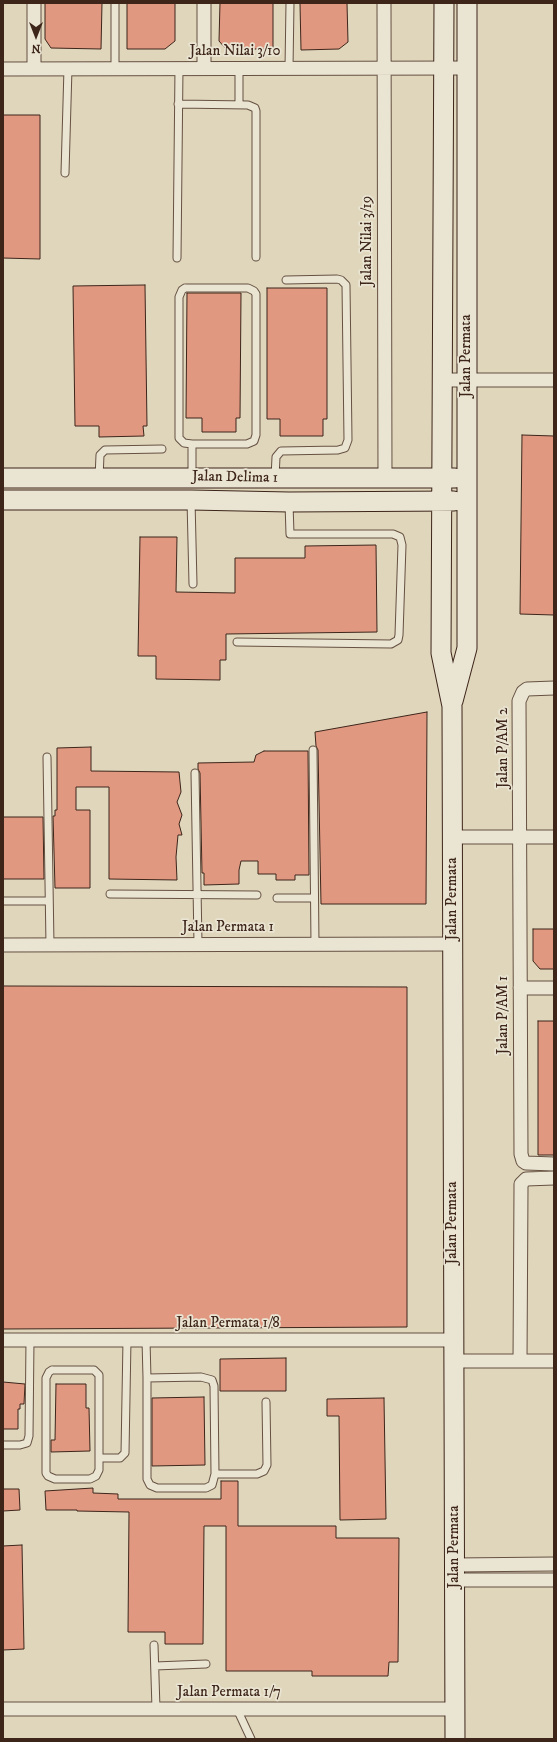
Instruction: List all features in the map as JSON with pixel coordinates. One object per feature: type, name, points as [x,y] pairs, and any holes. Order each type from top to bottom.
[{"type":"street","points":[[34,3],[34,68]]},
{"type":"street","points":[[204,3],[204,68]]},
{"type":"street","name":"Jalan Nilai 3/19","points":[[384,3],[385,478]]},
{"type":"street","name":"Jalan Permata","points":[[444,3],[443,501],[441,653],[452,706],[455,1739]]},
{"type":"street","name":"Jalan Permata","points":[[452,706],[467,648],[467,3]]},
{"type":"street","name":"Jalan Nilai 3/10","points":[[3,68],[467,68]]},
{"type":"street","points":[[443,380],[554,380]]},
{"type":"street","name":"Jalan Delima 1","points":[[3,478],[466,478]]},
{"type":"street","name":"Jalan Delima 1","points":[[3,500],[191,500],[289,502],[466,501]]},
{"type":"street","name":"Jalan P/AM 2","points":[[520,837],[520,696],[527,689],[554,688]]},
{"type":"street","points":[[452,836],[554,837]]},
{"type":"street","name":"Jalan P/AM 1","points":[[520,837],[521,1158],[523,1161],[530,1164],[554,1164]]},
{"type":"street","name":"Jalan Permata 1","points":[[3,945],[453,944]]},
{"type":"street","points":[[520,988],[554,988]]},
{"type":"street","points":[[520,1361],[521,1184],[526,1179],[554,1178]]},
{"type":"street","name":"Jalan Permata 1/8","points":[[3,1340],[454,1340]]},
{"type":"street","points":[[454,1361],[554,1361]]},
{"type":"street","points":[[455,1572],[554,1564]]},
{"type":"street","points":[[455,1572],[554,1580]]},
{"type":"street","name":"Jalan Permata 1/7","points":[[3,1709],[455,1709]]},
{"type":"lane","points":[[115,3],[115,68]]},
{"type":"lane","points":[[289,68],[290,3]]},
{"type":"lane","points":[[65,173],[68,68]]},
{"type":"lane","points":[[177,258],[179,68]]},
{"type":"lane","points":[[239,68],[239,105]]},
{"type":"lane","points":[[178,104],[239,105],[252,106],[255,108],[257,114],[256,257]]},
{"type":"lane","points":[[275,478],[276,457],[281,452],[338,450],[345,448],[348,440],[346,285],[341,280],[337,279],[286,280]]},
{"type":"lane","points":[[189,288],[251,289],[257,297],[256,435],[254,441],[247,444],[192,444],[184,443],[180,438],[180,293],[182,290],[189,288]]},
{"type":"lane","points":[[192,444],[192,478]]},
{"type":"lane","points":[[99,478],[100,454],[105,450],[162,449]]},
{"type":"lane","points":[[191,500],[193,584]]},
{"type":"lane","points":[[237,642],[391,644],[398,640],[402,545],[400,537],[393,534],[290,534],[289,502]]},
{"type":"lane","points":[[313,750],[315,944]]},
{"type":"lane","points":[[47,757],[50,945]]},
{"type":"lane","points":[[195,773],[198,944]]},
{"type":"lane","points":[[110,894],[257,895]]},
{"type":"lane","points":[[277,898],[314,898]]},
{"type":"lane","points":[[3,901],[49,901]]},
{"type":"lane","points":[[3,1445],[20,1445],[27,1443],[30,1436],[30,1340]]},
{"type":"lane","points":[[99,1458],[120,1458],[125,1453],[127,1340]]},
{"type":"lane","points":[[146,1340],[147,1479],[150,1485],[157,1488],[206,1488],[212,1485],[215,1474],[214,1386],[212,1380],[201,1377],[147,1378]]},
{"type":"lane","points":[[52,1370],[94,1370],[99,1375],[99,1458],[99,1470],[96,1476],[90,1479],[55,1479],[48,1476],[46,1473],[46,1378],[52,1370]]},
{"type":"lane","points":[[215,1474],[257,1474],[264,1472],[267,1465],[266,1402]]},
{"type":"lane","points":[[154,1645],[156,1709]]},
{"type":"lane","points":[[155,1666],[206,1664]]},
{"type":"lane","points":[[236,1709],[251,1739]]},
{"type":"building","points":[[45,3],[102,3],[101,49],[51,48],[45,39]]},
{"type":"building","points":[[127,3],[175,3],[175,41],[165,49],[127,49]]},
{"type":"building","points":[[220,3],[273,3],[273,49],[226,49],[219,41]]},
{"type":"building","points":[[300,3],[347,3],[348,42],[339,49],[301,50]]},
{"type":"building","points":[[3,115],[40,115],[40,259],[3,258]]},
{"type":"building","points":[[145,285],[147,426],[143,426],[144,436],[99,437],[99,426],[75,426],[73,286]]},
{"type":"building","points":[[267,288],[327,288],[327,419],[323,419],[323,436],[280,436],[280,419],[267,419]]},
{"type":"building","points":[[187,293],[241,293],[240,418],[236,418],[236,432],[202,432],[202,418],[186,418]]},
{"type":"building","points":[[522,435],[554,436],[554,615],[520,614]]},
{"type":"building","points":[[140,537],[177,537],[176,592],[235,593],[235,558],[305,558],[305,546],[376,545],[377,632],[226,634],[226,660],[220,660],[220,680],[156,679],[156,656],[138,656]]},
{"type":"building","points":[[427,712],[426,904],[321,904],[318,750],[316,746],[315,732]]},
{"type":"building","points":[[91,747],[91,771],[179,772],[181,792],[177,802],[182,815],[179,824],[182,835],[178,835],[176,857],[177,880],[109,879],[109,787],[76,787],[76,810],[90,810],[90,888],[55,888],[53,816],[55,816],[55,810],[57,810],[57,748]]},
{"type":"building","points":[[264,751],[308,751],[309,875],[295,875],[295,880],[276,880],[276,874],[258,874],[258,861],[241,861],[239,870],[239,884],[204,885],[204,873],[202,873],[200,773],[198,763],[254,762],[256,755]]},
{"type":"building","points":[[3,817],[43,817],[44,879],[3,879]]},
{"type":"building","points":[[533,929],[554,929],[554,969],[540,969],[533,961]]},
{"type":"building","points":[[3,986],[407,987],[407,1327],[3,1329]]},
{"type":"building","points":[[538,1021],[554,1021],[554,1155],[538,1155]]},
{"type":"building","points":[[286,1358],[286,1391],[220,1391],[220,1359]]},
{"type":"building","points":[[3,1382],[25,1384],[24,1404],[20,1404],[20,1409],[18,1409],[18,1429],[3,1429]]},
{"type":"building","points":[[56,1384],[86,1384],[86,1408],[89,1408],[90,1451],[51,1452],[51,1440],[55,1440]]},
{"type":"building","points":[[204,1397],[205,1465],[152,1466],[152,1398]]},
{"type":"building","points":[[384,1398],[386,1519],[340,1520],[339,1416],[327,1416],[327,1399]]},
{"type":"building","points":[[221,1481],[238,1481],[238,1526],[336,1526],[336,1538],[399,1538],[398,1662],[389,1662],[388,1676],[312,1676],[312,1671],[226,1671],[226,1526],[204,1526],[203,1644],[165,1644],[165,1632],[128,1632],[129,1512],[46,1510],[45,1491],[93,1488],[93,1493],[118,1494],[118,1499],[221,1499]]},
{"type":"building","points":[[3,1489],[19,1489],[20,1510],[3,1511]]},
{"type":"building","points":[[22,1545],[24,1649],[3,1650],[3,1546]]}]
